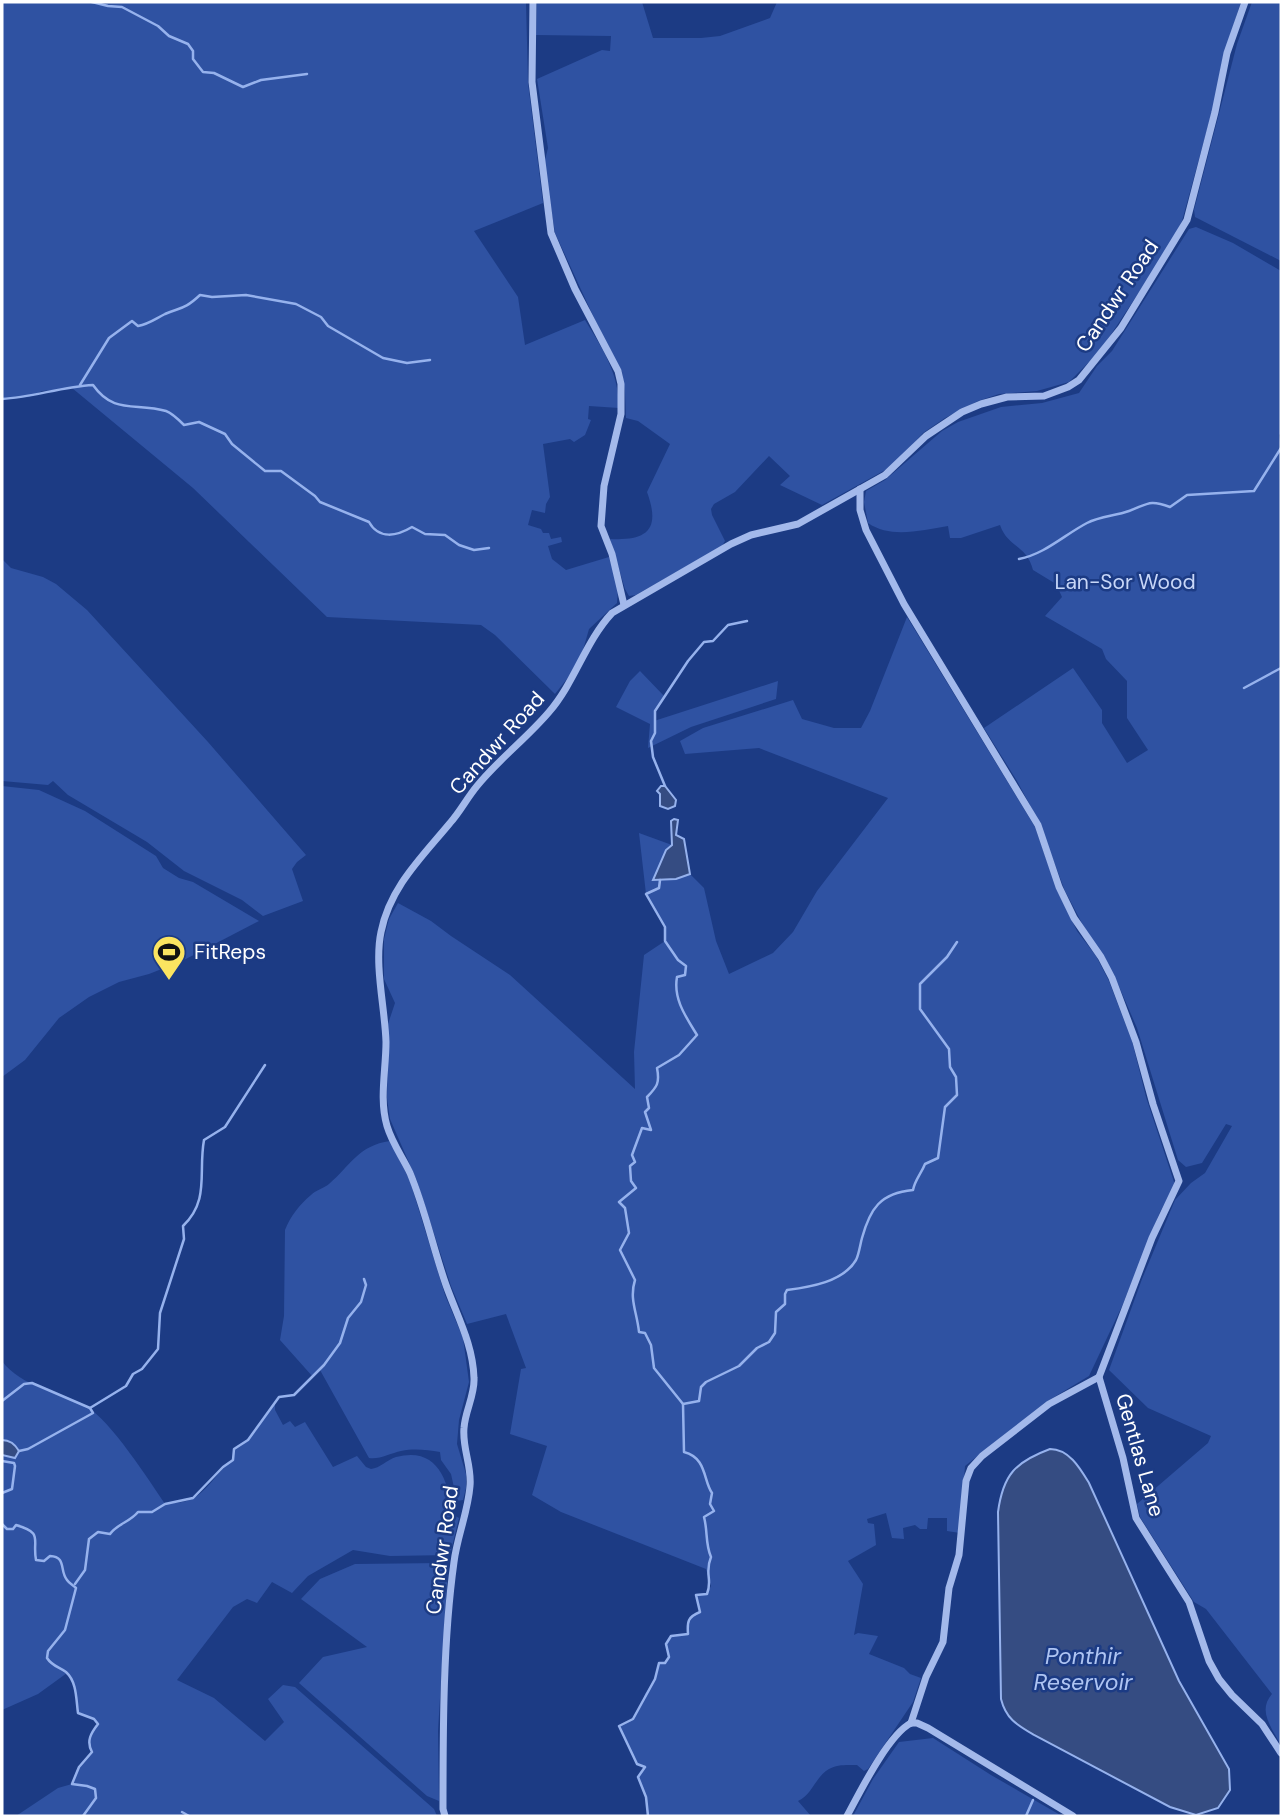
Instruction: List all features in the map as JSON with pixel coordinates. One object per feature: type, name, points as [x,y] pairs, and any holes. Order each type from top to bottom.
[{"type":"street","points":[[533,2],[532,82],[551,233],[575,289],[618,371],[621,384],[618,438],[604,486],[601,526],[612,554],[624,606]]},
{"type":"street","name":"Candwr Road","points":[[445,1816],[443,1727],[446,1675],[454,1560],[471,1480],[463,1431],[474,1377],[471,1349],[463,1324],[447,1287],[413,1181],[387,1126],[384,1106],[386,1041],[380,962],[381,932],[400,884],[477,787],[561,697],[601,624],[612,613],[731,544],[798,524],[860,489],[896,467],[926,436],[962,412],[994,400],[1044,396],[1079,380],[1107,346],[1163,262],[1187,220],[1227,53],[1245,2]]},
{"type":"street","points":[[847,1816],[867,1779],[896,1737],[911,1723],[912,1713],[926,1677],[943,1643],[949,1588],[959,1555],[966,1481],[971,1468],[982,1456],[1049,1404],[1098,1377],[1152,1238],[1179,1181],[1136,1042],[1112,978],[1074,918],[1059,887],[1038,825],[904,604],[866,530],[860,510],[860,489]]},
{"type":"street","name":"Gentlas Lane","points":[[1098,1377],[1123,1458],[1136,1518],[1189,1602],[1209,1661],[1219,1679],[1262,1724],[1281,1753]]},
{"type":"street","points":[[911,1723],[928,1728],[1073,1816]]},
{"type":"green space","points":[[2,2],[526,2],[528,83],[543,203],[474,231],[518,297],[525,345],[585,320],[613,373],[619,408],[589,406],[588,419],[591,420],[585,435],[574,442],[570,439],[543,444],[550,497],[545,513],[532,510],[528,525],[541,529],[543,533],[549,533],[551,539],[561,537],[562,542],[548,546],[552,559],[566,570],[609,557],[618,589],[617,603],[589,629],[583,650],[570,675],[555,694],[495,635],[481,625],[327,617],[193,488],[72,388],[42,391],[29,397],[2,399]]},
{"type":"green space","points":[[537,2],[642,2],[653,38],[701,38],[720,36],[770,18],[777,2],[1241,2],[1223,57],[1213,108],[1182,221],[1171,244],[1100,351],[1069,382],[1037,391],[999,394],[978,401],[923,433],[900,459],[887,469],[822,505],[780,485],[790,476],[769,456],[735,492],[714,504],[711,509],[725,541],[722,546],[636,595],[629,596],[610,539],[633,538],[648,530],[652,516],[647,492],[670,444],[638,421],[626,418],[622,372],[555,233],[546,178],[545,160],[548,148],[537,79],[602,50],[610,51],[611,36],[536,35]]},
{"type":"green space","points":[[1252,2],[1281,2],[1281,261],[1195,217],[1194,210],[1237,44]]},
{"type":"green space","name":"Lan-Sor Wood","points":[[1196,227],[1233,243],[1281,271],[1281,1745],[1266,1713],[1272,1694],[1206,1609],[1194,1602],[1140,1517],[1137,1504],[1208,1443],[1211,1436],[1148,1408],[1109,1370],[1142,1279],[1175,1200],[1205,1173],[1232,1126],[1226,1124],[1202,1163],[1186,1167],[1178,1160],[1137,1028],[1114,975],[1065,891],[1038,820],[984,728],[1073,668],[1102,710],[1102,723],[1127,763],[1148,750],[1127,718],[1127,681],[1106,659],[1102,649],[1045,616],[1062,597],[1056,584],[1033,570],[1026,556],[1003,533],[1000,525],[961,538],[950,538],[948,526],[907,532],[887,531],[868,523],[864,502],[866,491],[885,480],[942,431],[958,422],[1001,407],[1042,403],[1079,393],[1097,366],[1112,351],[1189,229]]},
{"type":"green space","points":[[2,559],[11,568],[43,577],[56,584],[87,610],[208,742],[306,855],[292,869],[303,901],[263,916],[242,900],[184,871],[147,842],[68,795],[53,781],[48,785],[2,781]]},
{"type":"green space","points":[[907,617],[1035,827],[1057,890],[1077,931],[1096,956],[1109,981],[1132,1041],[1146,1097],[1175,1185],[1160,1212],[1123,1304],[1089,1376],[1046,1402],[965,1466],[960,1533],[947,1531],[947,1518],[928,1518],[927,1529],[920,1529],[915,1525],[903,1528],[904,1539],[892,1538],[886,1513],[867,1519],[868,1523],[874,1524],[876,1545],[848,1561],[863,1584],[854,1635],[858,1633],[878,1636],[869,1654],[921,1678],[913,1702],[868,1769],[864,1771],[857,1765],[843,1765],[824,1772],[798,1801],[811,1816],[648,1816],[646,1797],[638,1777],[644,1767],[637,1764],[619,1726],[633,1719],[643,1703],[645,1694],[655,1679],[659,1663],[665,1663],[669,1657],[666,1644],[671,1636],[688,1634],[689,1620],[700,1611],[696,1595],[707,1594],[711,1586],[706,1569],[561,1512],[532,1495],[547,1446],[510,1434],[521,1369],[526,1368],[506,1314],[467,1324],[451,1286],[417,1181],[390,1119],[387,1098],[388,1024],[395,1003],[384,979],[384,939],[389,919],[398,903],[431,921],[510,975],[635,1089],[634,1052],[644,955],[665,941],[664,927],[646,894],[639,833],[672,845],[676,879],[690,874],[704,888],[716,941],[729,974],[773,953],[793,932],[817,891],[888,798],[759,748],[685,754],[680,741],[703,728],[793,700],[802,719],[834,728],[861,728]]},
{"type":"green space","points":[[640,671],[665,697],[655,711],[654,721],[778,681],[776,699],[691,727],[648,748],[650,724],[616,707],[630,681]]},
{"type":"green space","points":[[2,786],[39,790],[85,811],[156,856],[163,868],[179,878],[193,882],[259,921],[182,961],[119,982],[89,997],[59,1018],[25,1060],[2,1077]]},
{"type":"green space","points":[[390,1141],[410,1181],[445,1295],[463,1338],[469,1382],[459,1420],[457,1444],[466,1474],[463,1500],[457,1501],[451,1474],[441,1460],[440,1452],[411,1450],[369,1458],[320,1370],[313,1377],[280,1340],[284,1316],[285,1230],[290,1220],[307,1199],[329,1184],[356,1157],[370,1147]]},
{"type":"green space","points":[[2,1361],[19,1377],[87,1407],[96,1414],[129,1451],[165,1504],[189,1500],[203,1491],[233,1460],[234,1449],[248,1440],[275,1403],[275,1410],[283,1425],[290,1421],[295,1427],[305,1422],[333,1467],[357,1456],[371,1469],[396,1457],[410,1455],[422,1456],[431,1461],[444,1478],[452,1514],[459,1518],[450,1555],[390,1556],[353,1550],[308,1576],[292,1593],[272,1582],[257,1603],[247,1599],[233,1607],[177,1680],[214,1698],[265,1741],[284,1722],[268,1699],[283,1685],[295,1687],[434,1809],[437,1816],[16,1816],[58,1788],[72,1784],[79,1767],[92,1752],[89,1741],[98,1724],[94,1719],[78,1713],[74,1683],[67,1673],[38,1694],[2,1710]]},
{"type":"green space","points":[[442,1563],[448,1567],[438,1731],[439,1801],[427,1796],[299,1683],[323,1657],[367,1647],[301,1599],[320,1579],[355,1564]]},
{"type":"green space","points":[[933,1738],[1062,1816],[853,1816],[873,1779],[899,1742]]},
{"type":"water","points":[[661,786],[665,786],[676,800],[675,806],[668,809],[660,806],[660,794],[657,791]]},
{"type":"water","points":[[678,820],[676,835],[684,839],[690,874],[676,879],[653,880],[666,850],[672,845],[671,821]]},
{"type":"water","points":[[2,1440],[14,1444],[19,1451],[15,1458],[2,1455]]},
{"type":"water","name":"Ponthir Reservoir","points":[[1050,1449],[1068,1456],[1089,1483],[1179,1681],[1229,1769],[1230,1790],[1218,1808],[1196,1815],[1170,1807],[1028,1731],[1013,1721],[1003,1706],[998,1512],[1000,1499],[1007,1479],[1019,1465]]},
{"type":"waterway","points":[[92,2],[122,7],[158,26],[169,36],[188,44],[193,51],[193,59],[203,72],[214,73],[243,87],[261,80],[307,74]]},
{"type":"waterway","points":[[80,385],[109,338],[132,321],[138,326],[145,324],[186,306],[200,295],[246,295],[296,304],[321,317],[328,326],[383,358],[407,363],[430,360]]},
{"type":"waterway","points":[[2,399],[93,385],[117,404],[166,411],[184,425],[199,422],[225,434],[232,444],[265,471],[281,471],[320,502],[369,522],[378,532],[389,535],[412,527],[425,534],[445,535],[459,545],[474,550],[489,548]]},
{"type":"waterway","points":[[1019,559],[1046,549],[1092,521],[1149,503],[1170,507],[1187,495],[1254,491],[1281,448]]},
{"type":"waterway","points":[[665,786],[653,757],[651,741],[655,733],[655,711],[704,642],[713,641],[728,625],[747,621]]},
{"type":"waterway","points":[[1244,688],[1281,668]]},
{"type":"waterway","points":[[648,1816],[646,1797],[638,1777],[645,1767],[637,1764],[619,1726],[633,1719],[655,1679],[659,1663],[665,1663],[669,1657],[666,1644],[671,1636],[688,1634],[689,1620],[700,1612],[696,1595],[707,1594],[711,1557],[704,1517],[714,1511],[710,1504],[712,1493],[701,1464],[684,1452],[683,1404],[654,1368],[651,1345],[645,1333],[639,1332],[633,1300],[635,1280],[620,1250],[629,1233],[625,1208],[619,1202],[636,1188],[631,1181],[630,1166],[635,1162],[632,1155],[642,1128],[651,1130],[645,1112],[649,1108],[647,1097],[658,1081],[657,1068],[679,1055],[697,1035],[681,1008],[677,993],[677,977],[685,975],[686,966],[678,960],[665,941],[665,927],[646,894],[659,888],[660,880]]},
{"type":"waterway","points":[[683,1404],[699,1401],[701,1387],[706,1382],[739,1366],[757,1348],[769,1342],[775,1333],[776,1312],[785,1304],[787,1290],[825,1282],[843,1274],[857,1258],[869,1219],[878,1204],[892,1195],[913,1190],[925,1164],[938,1158],[945,1107],[957,1095],[956,1077],[950,1067],[949,1049],[920,1009],[920,984],[947,957],[957,942]]},
{"type":"waterway","points":[[19,1451],[28,1449],[93,1413],[90,1408],[126,1386],[133,1374],[142,1369],[158,1349],[160,1313],[184,1239],[183,1226],[197,1206],[200,1196],[204,1140],[225,1127],[265,1065]]},
{"type":"waterway","points":[[75,1584],[85,1570],[89,1539],[98,1532],[110,1534],[138,1512],[152,1512],[165,1504],[193,1498],[233,1460],[234,1449],[248,1440],[279,1397],[294,1395],[324,1365],[340,1343],[348,1318],[361,1302],[366,1285],[364,1279]]},
{"type":"waterway","points":[[2,1401],[24,1384],[32,1383],[90,1408]]},
{"type":"waterway","points":[[2,1461],[14,1463],[15,1466],[12,1489],[2,1493]]},
{"type":"waterway","points":[[2,1524],[7,1529],[13,1529],[16,1525],[34,1534],[36,1560],[44,1561],[50,1556],[59,1559],[65,1576],[76,1588],[65,1630],[48,1651],[47,1658],[70,1676],[78,1713],[94,1719],[98,1724],[90,1737],[92,1752],[79,1767],[72,1784],[95,1789],[96,1798],[83,1816]]},
{"type":"waterway","points":[[1026,1816],[1033,1800]]},
{"type":"waterway","points":[[182,1812],[189,1816]]},
{"type":"place","name":"FitReps","points":[[169,982]]}]
